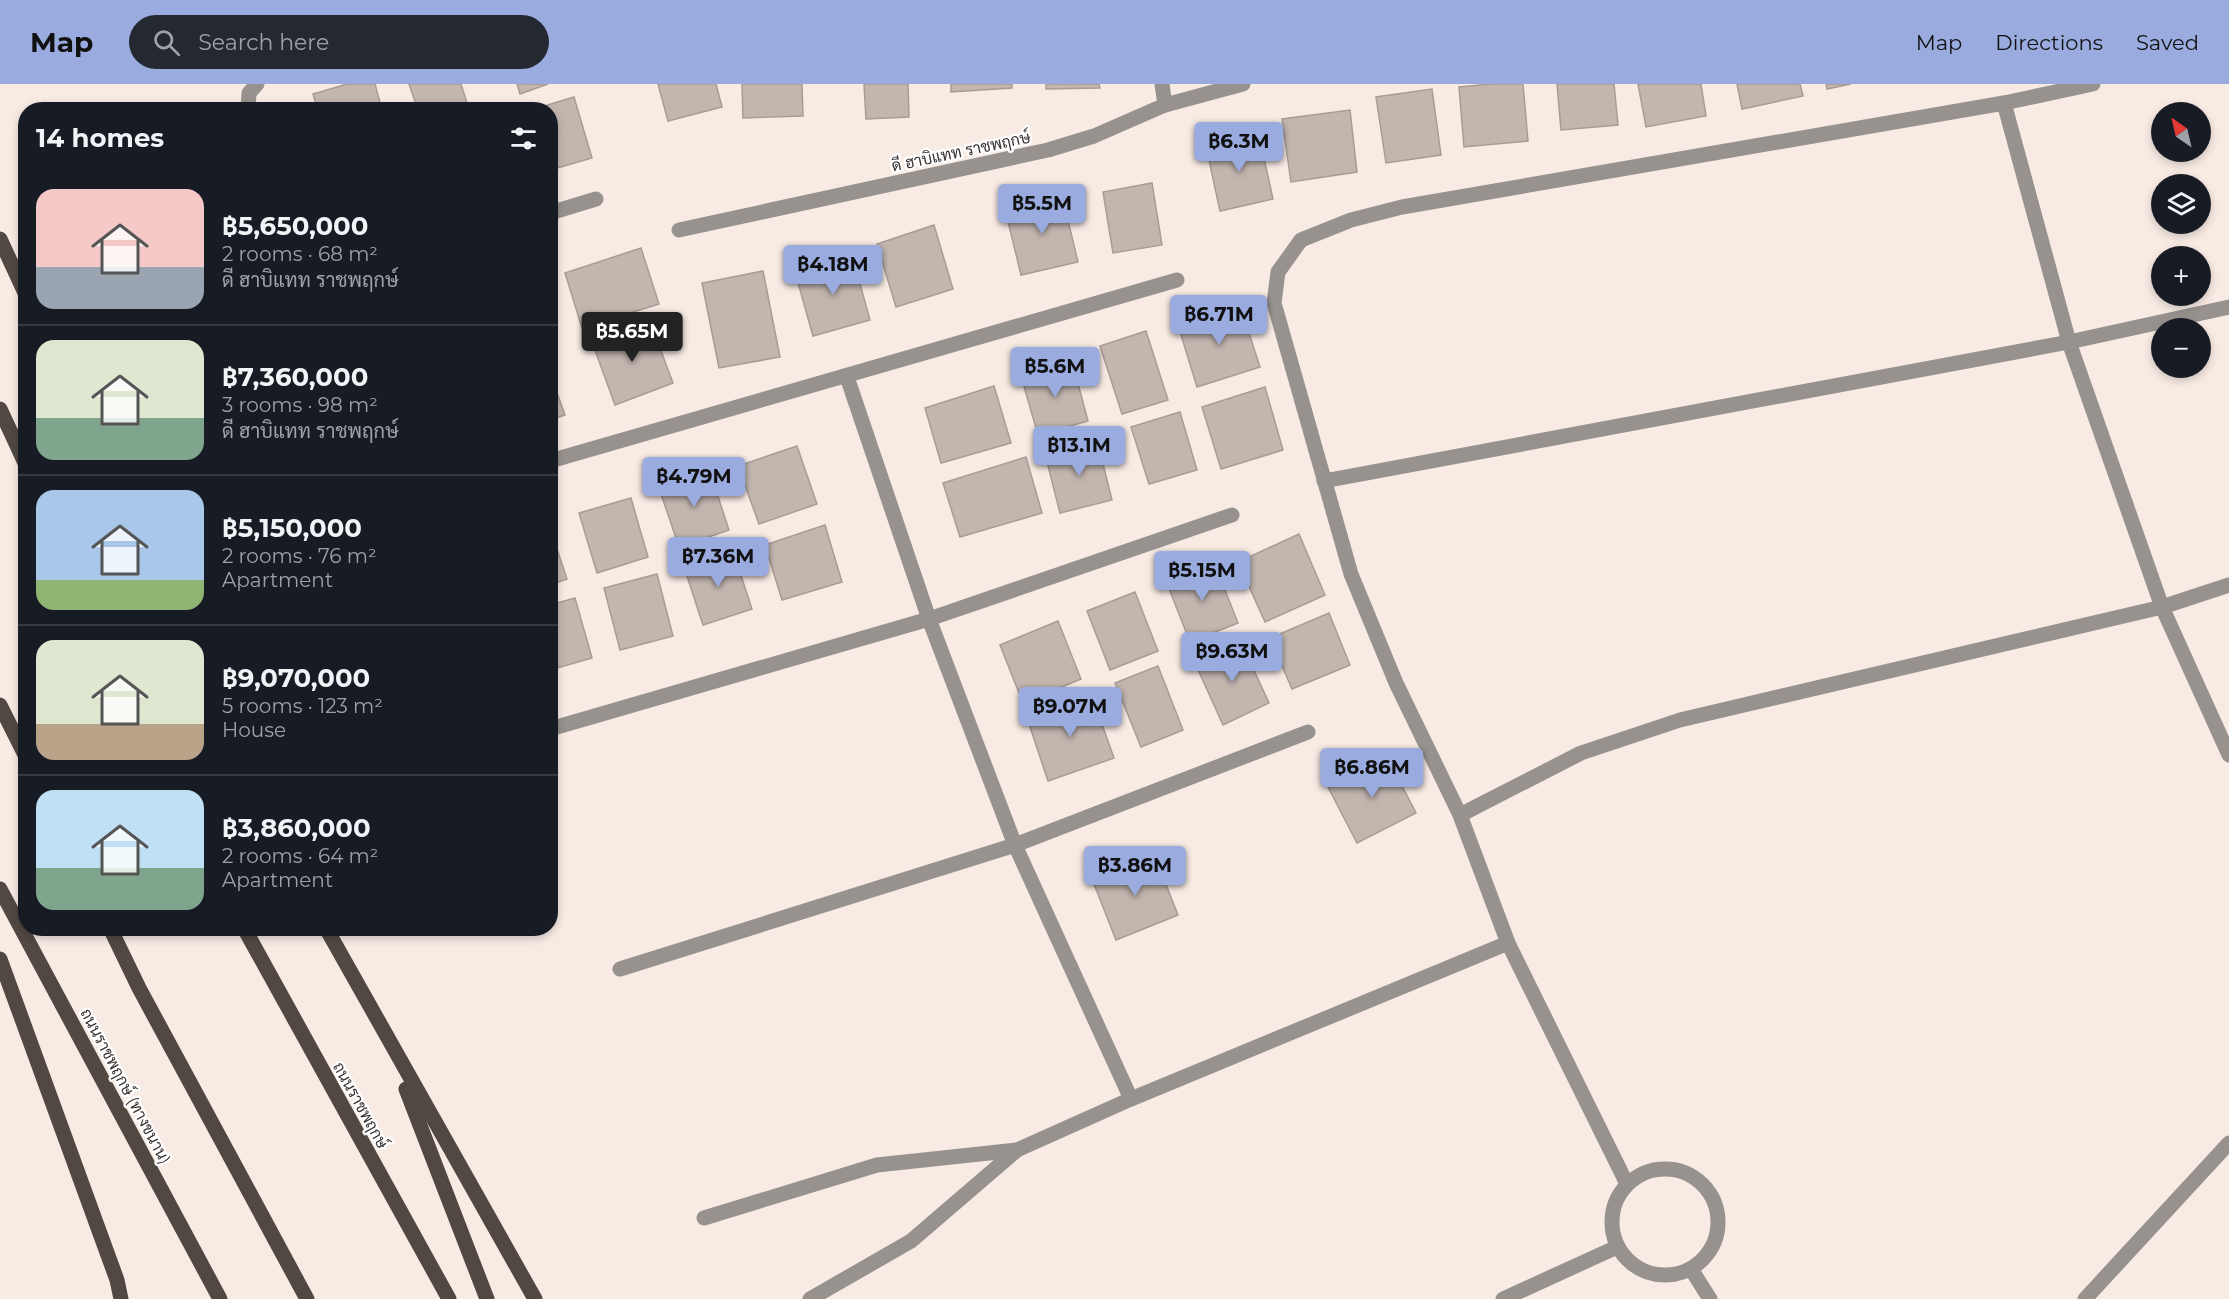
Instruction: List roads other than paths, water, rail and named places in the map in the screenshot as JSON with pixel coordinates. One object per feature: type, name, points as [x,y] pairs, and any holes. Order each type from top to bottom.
[{"type":"main road","points":[[0,239],[18,278]]},
{"type":"main road","points":[[0,409],[18,448]]},
{"type":"main road","points":[[0,705],[18,741]]},
{"type":"main road","name":"ถนนราชพฤกษ์ (ทางขนาน)","points":[[0,889],[18,923]]},
{"type":"main road","name":"ถนนราชพฤกษ์ (ทางขนาน)","points":[[25,936],[220,1299]]},
{"type":"main road","points":[[114,936],[139,988],[307,1299]]},
{"type":"main road","name":"ถนนราชพฤกษ์","points":[[248,936],[449,1299]]},
{"type":"main road","points":[[330,936],[389,1044],[535,1299]]},
{"type":"main road","points":[[0,958],[117,1280],[119,1299]]},
{"type":"main road","points":[[389,1044],[487,1299]]},
{"type":"street","points":[[248,102],[249,93],[257,84]]},
{"type":"street","points":[[1162,84],[1165,105]]},
{"type":"street","name":"ดี ฮาบิแทท ราชพฤกษ์","points":[[679,230],[1048,150],[1094,136],[1165,105],[1243,84]]},
{"type":"street","points":[[1627,1184],[1508,943],[1460,815],[1396,683],[1351,574],[1274,303],[1278,272],[1301,240],[1351,220],[1402,207],[2004,103],[2093,84]]},
{"type":"street","points":[[2004,103],[2069,342],[2162,607],[2229,755]]},
{"type":"street","points":[[558,211],[596,199]]},
{"type":"street","points":[[558,459],[1178,280]]},
{"type":"street","points":[[1324,482],[2069,342],[2229,307]]},
{"type":"street","points":[[847,377],[929,619],[1015,845],[1131,1099]]},
{"type":"street","points":[[558,727],[929,619],[1232,515]]},
{"type":"street","points":[[1460,815],[1581,753],[1680,720],[2162,607],[2229,585]]},
{"type":"street","points":[[620,969],[1015,845],[1308,732]]},
{"type":"street","points":[[810,1299],[911,1241],[1017,1150],[1131,1099],[1508,943]]},
{"type":"street","points":[[2085,1299],[2229,1143]]},
{"type":"street","points":[[704,1218],[877,1165],[1017,1150]]},
{"type":"street","points":[[1654,1169],[1684,1171],[1708,1190],[1719,1218],[1712,1248],[1691,1269],[1663,1276],[1636,1268],[1617,1247],[1611,1226],[1614,1203],[1627,1184],[1654,1169]]},
{"type":"street","points":[[1503,1299],[1617,1247]]},
{"type":"street","points":[[1691,1269],[1710,1299]]}]
